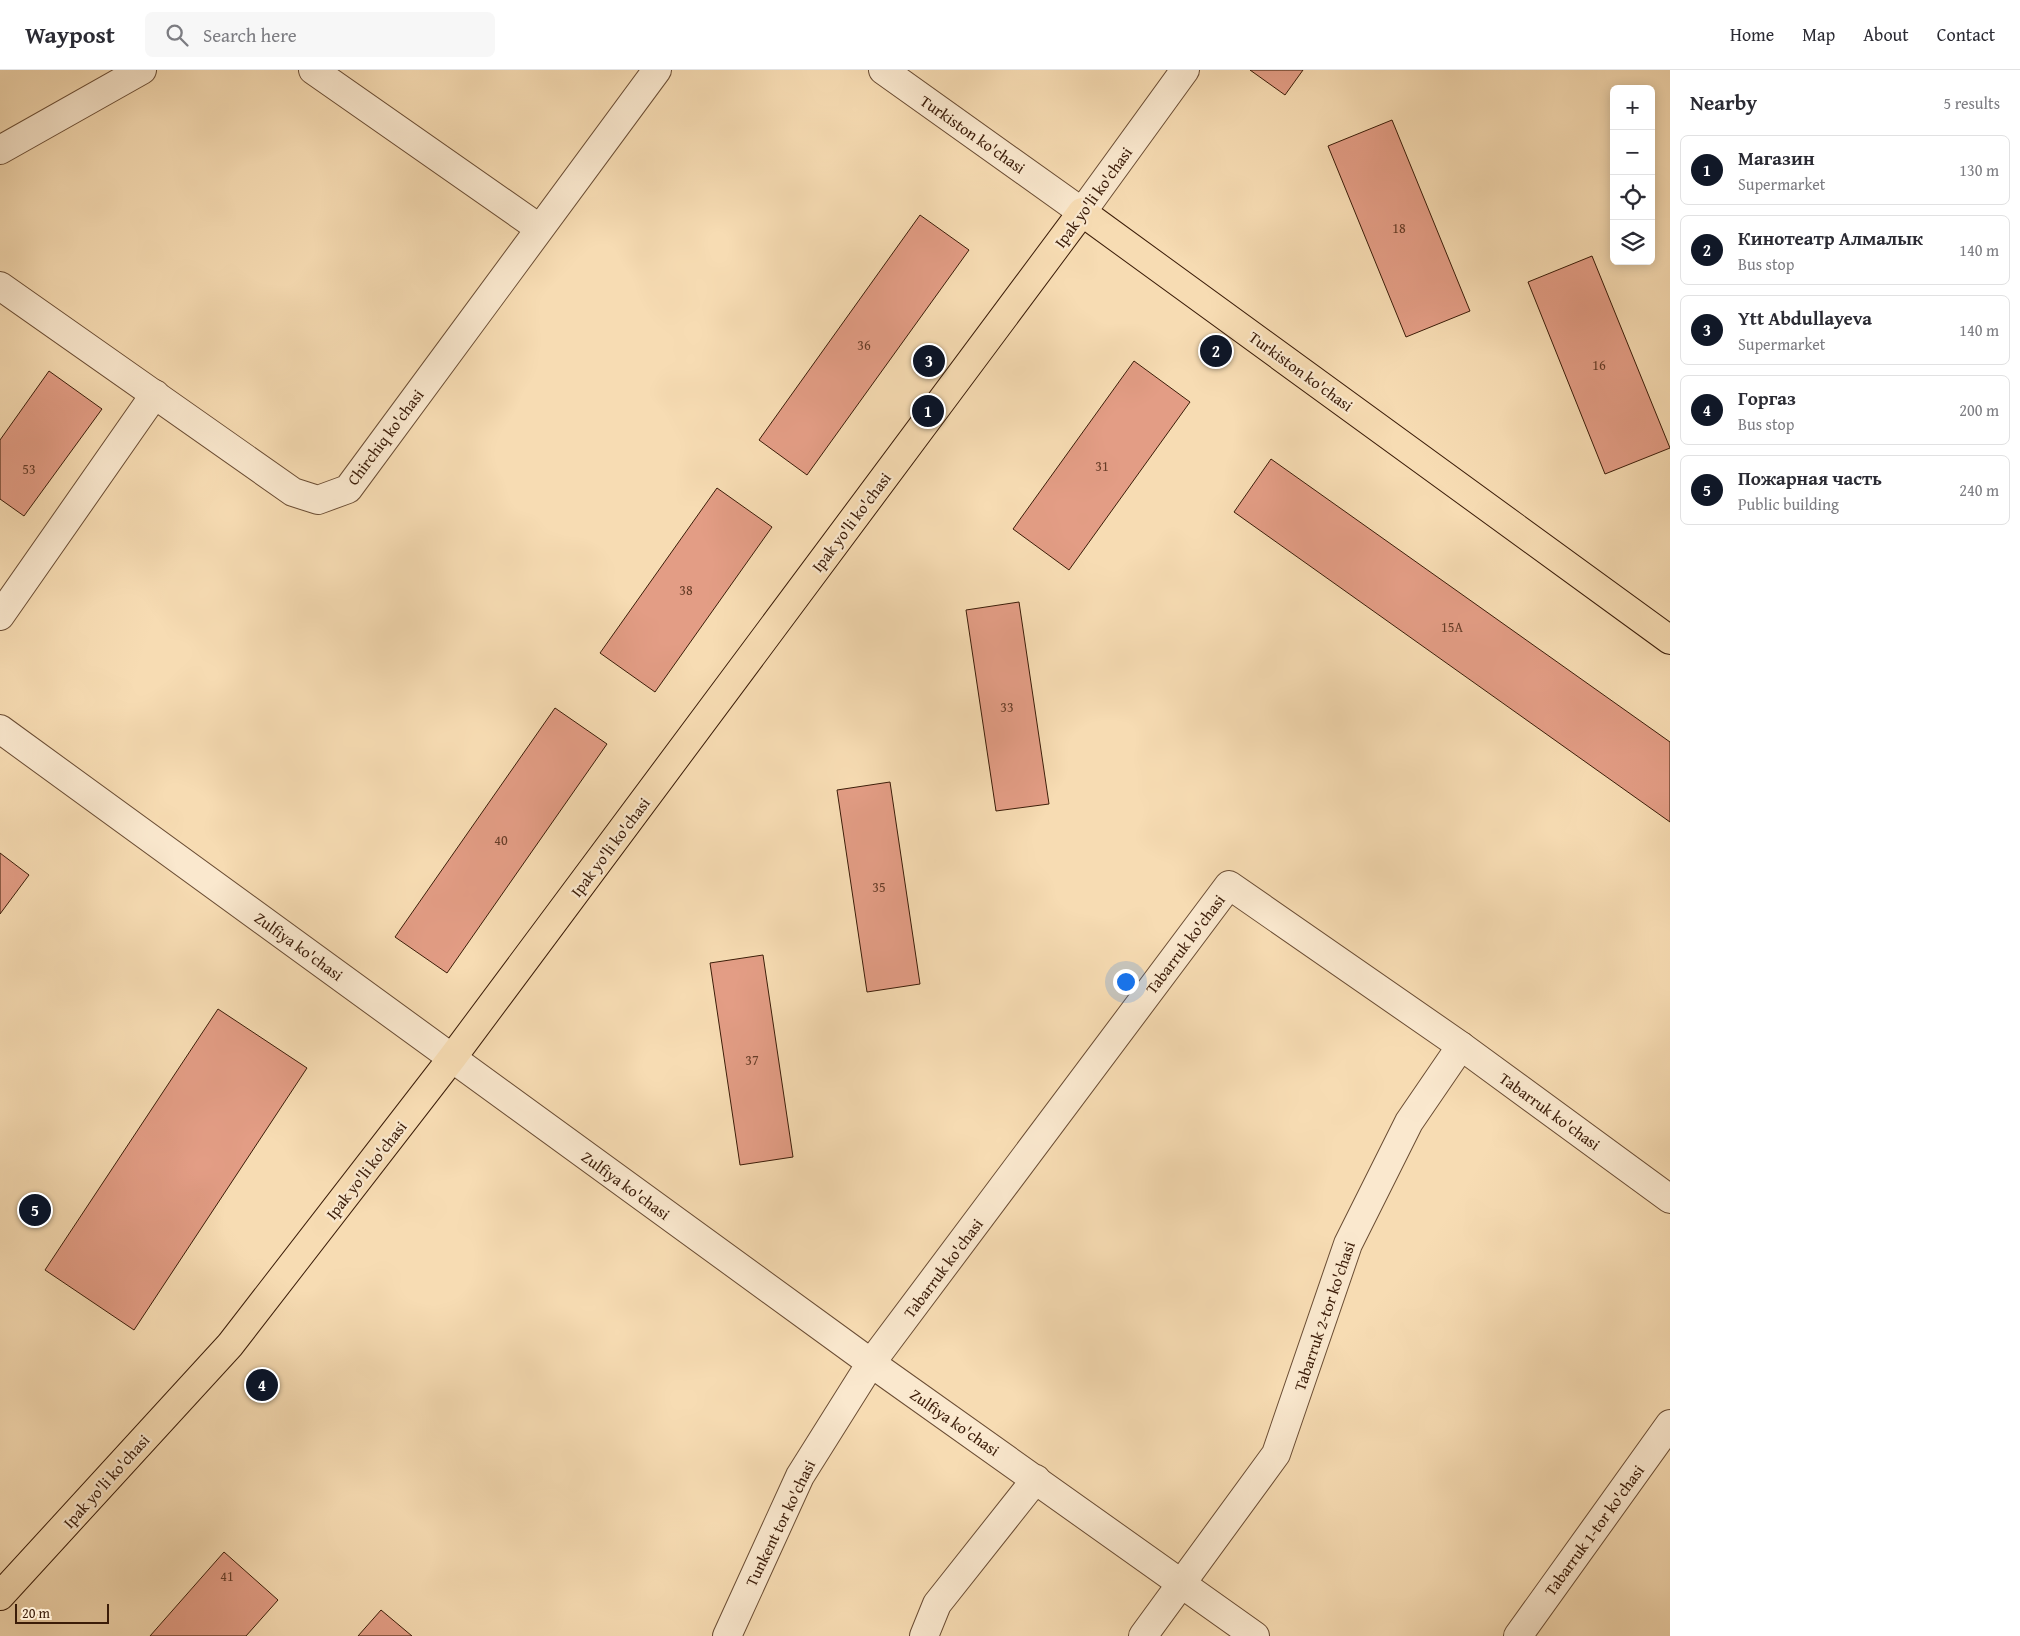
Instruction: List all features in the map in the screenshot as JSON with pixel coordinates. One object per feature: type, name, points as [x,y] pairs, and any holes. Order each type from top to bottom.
[{"type":"main road","name":"Turkiston ko'chasi","points":[[1082,212],[1670,640]]},
{"type":"main road","name":"Ipak yo'li ko'chasi","points":[[0,1596],[230,1345],[452,1058],[1082,212]]},
{"type":"street","points":[[0,150],[142,70]]},
{"type":"street","points":[[313,70],[539,228]]},
{"type":"street","name":"Chirchiq ko'chasi","points":[[0,286],[293,492],[318,500],[348,489],[657,70]]},
{"type":"street","name":"Turkiston ko'chasi","points":[[883,70],[1082,212]]},
{"type":"street","name":"Ipak yo'li ko'chasi","points":[[1082,212],[1185,70]]},
{"type":"street","points":[[0,616],[155,394]]},
{"type":"street","name":"Zulfiya ko'chasi","points":[[0,729],[872,1363],[1255,1636]]},
{"type":"street","name":"Tabarruk ko'chasi","points":[[872,1363],[1229,886],[1461,1046],[1670,1198]]},
{"type":"street","name":"Tabarruk 2-tor ko'chasi","points":[[1143,1636],[1276,1454],[1348,1244],[1409,1122],[1461,1046]]},
{"type":"street","name":"Tunkent tor ko'chasi","points":[[727,1636],[800,1476],[872,1363]]},
{"type":"street","name":"Tabarruk 1-tor ko'chasi","points":[[1518,1636],[1670,1424]]},
{"type":"street","points":[[924,1636],[937,1604],[1036,1479]]},
{"type":"building","points":[[1250,70],[1303,70],[1285,95]]},
{"type":"building","points":[[1392,120],[1470,311],[1406,337],[1328,146]]},
{"type":"building","points":[[920,215],[969,250],[807,475],[759,440]]},
{"type":"building","points":[[1592,256],[1670,448],[1605,474],[1528,282]]},
{"type":"building","points":[[1134,361],[1190,402],[1069,570],[1013,529]]},
{"type":"building","points":[[49,371],[102,409],[24,516],[0,499],[0,440]]},
{"type":"building","points":[[1271,459],[1670,742],[1670,822],[1234,512]]},
{"type":"building","points":[[717,488],[772,527],[655,692],[600,653]]},
{"type":"building","points":[[1019,602],[1049,804],[996,811],[966,610]]},
{"type":"building","points":[[555,708],[607,744],[447,973],[395,937]]},
{"type":"building","points":[[890,782],[920,984],[867,992],[837,790]]},
{"type":"building","points":[[0,853],[29,875],[0,914]]},
{"type":"building","points":[[763,955],[793,1157],[740,1165],[710,963]]},
{"type":"building","points":[[218,1009],[307,1068],[134,1330],[45,1270]]},
{"type":"building","points":[[224,1552],[278,1600],[246,1636],[150,1636]]},
{"type":"building","points":[[381,1610],[412,1636],[358,1636]]},
{"type":"place","name":"Кинотеатр Алмалык","points":[[1216,351]]},
{"type":"place","name":"Ytt Abdullayeva","points":[[929,361]]},
{"type":"place","name":"Магазин","points":[[928,411]]},
{"type":"place","name":"Пожарная часть","points":[[35,1210]]},
{"type":"place","name":"Горгаз","points":[[262,1385]]}]
